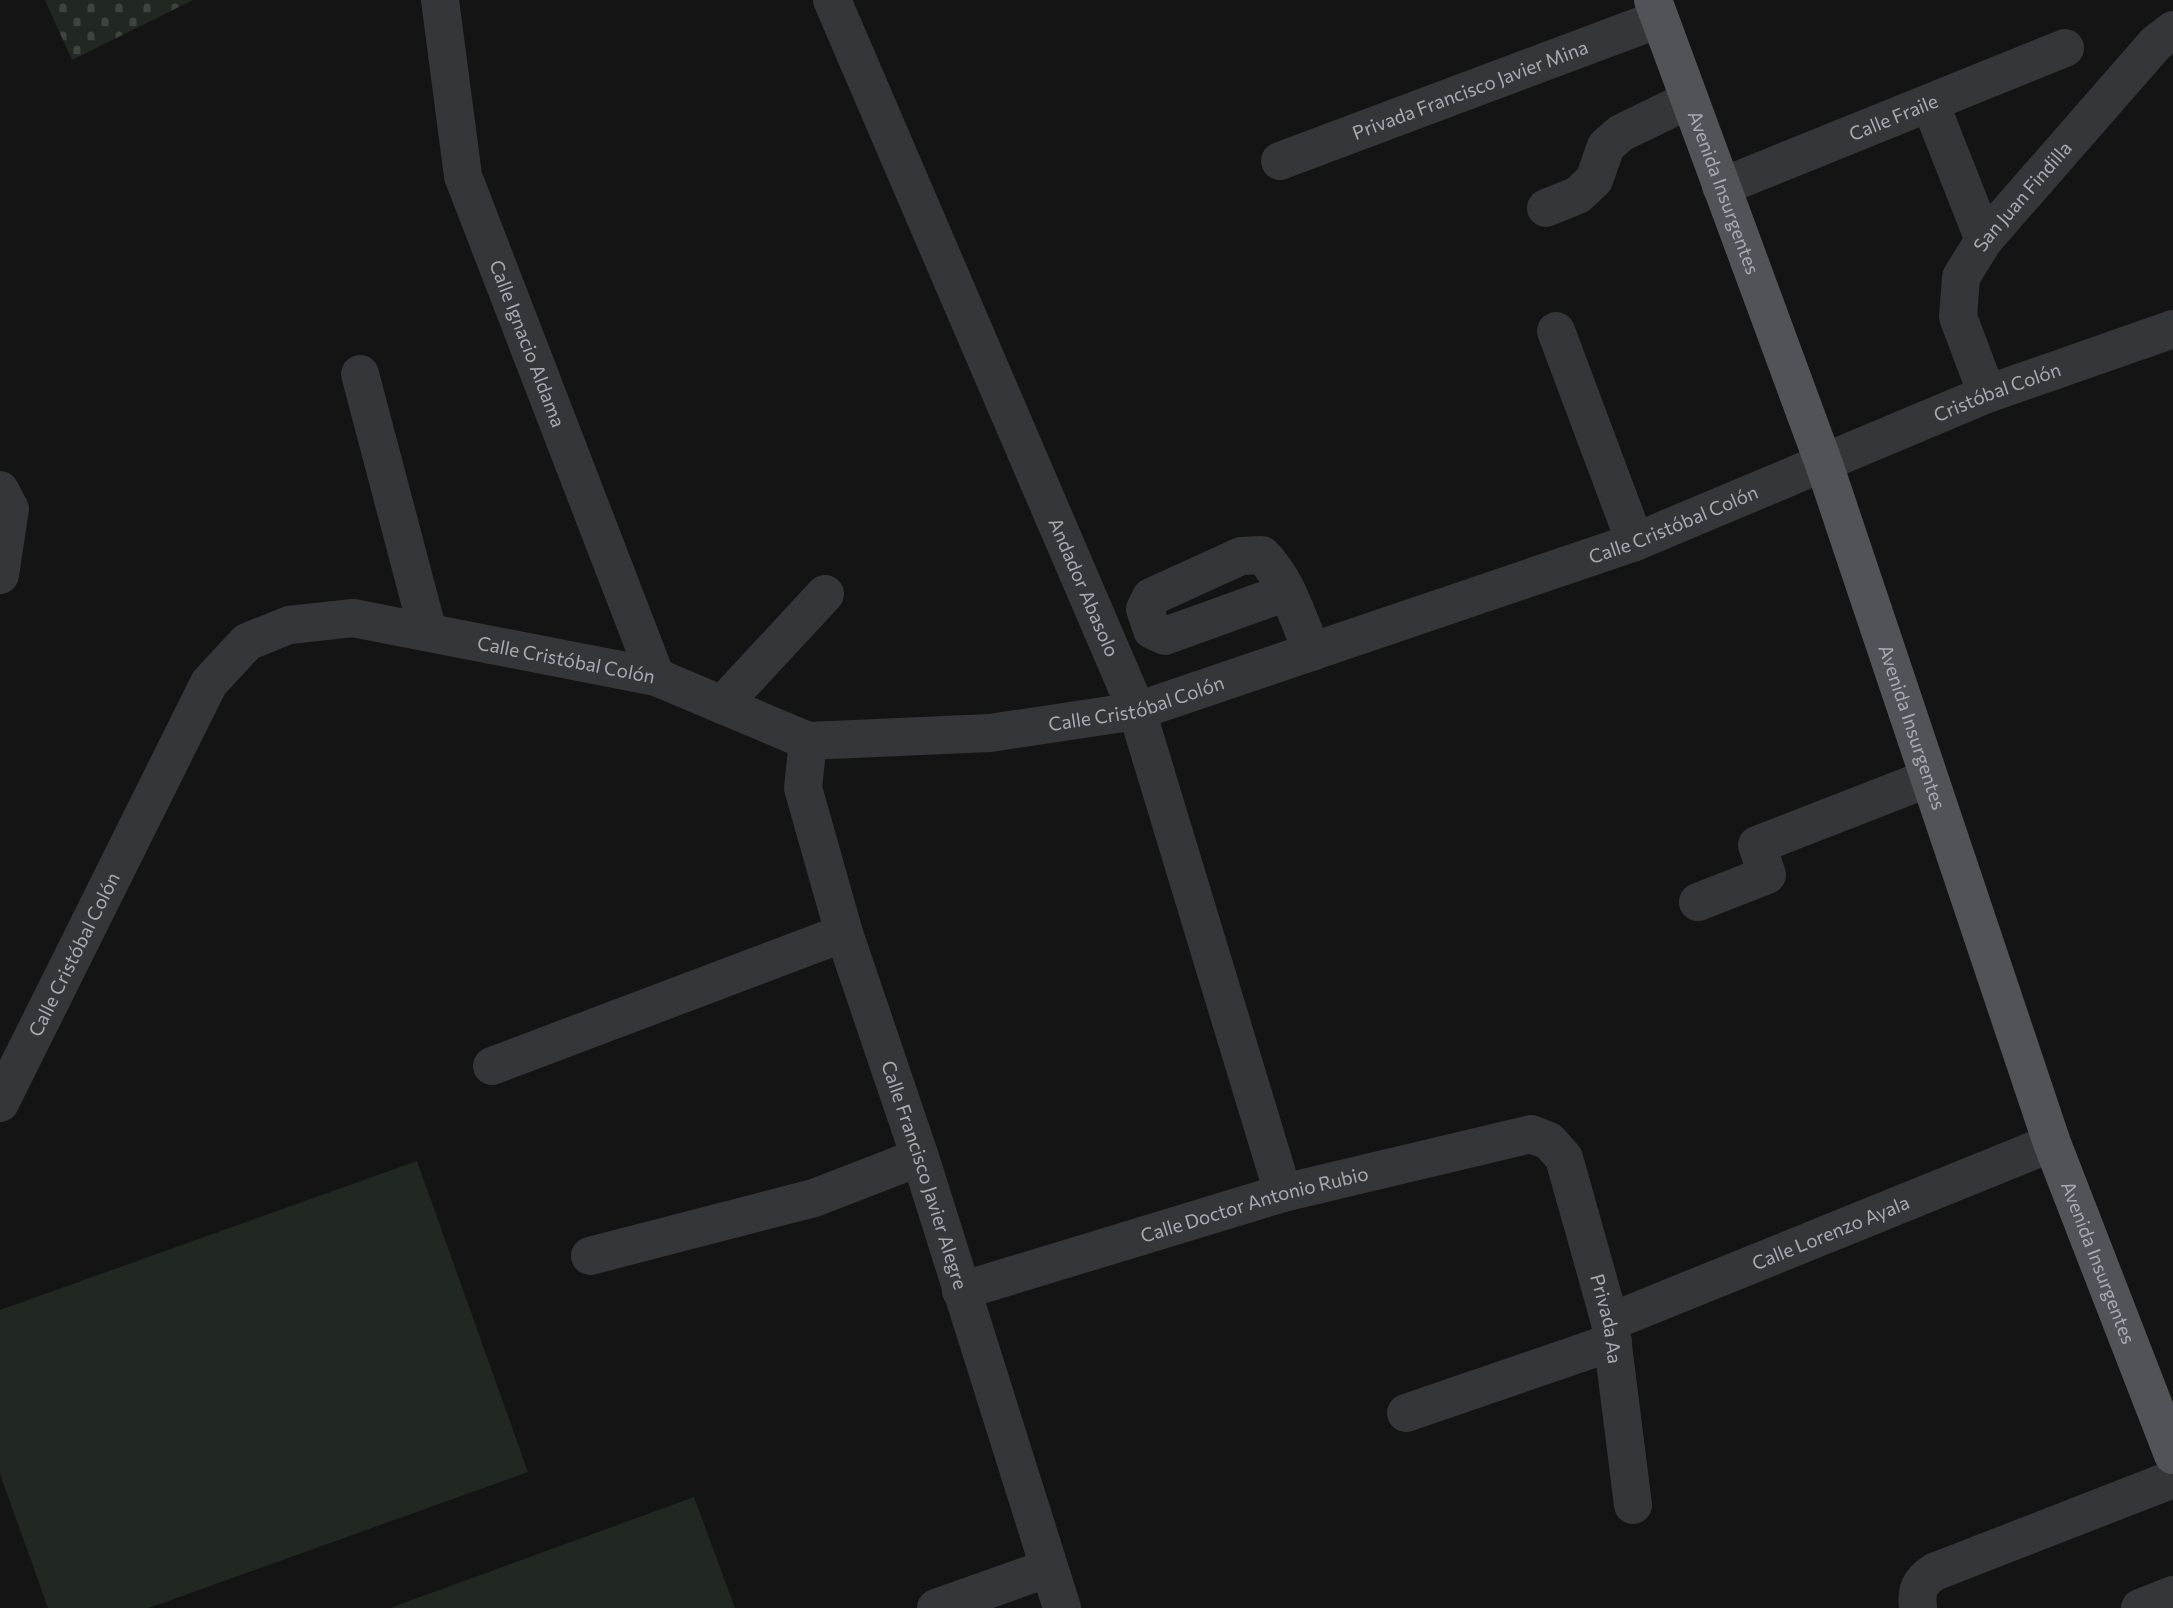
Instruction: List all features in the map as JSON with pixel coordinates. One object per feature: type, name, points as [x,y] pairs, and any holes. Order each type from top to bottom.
[{"type":"main road","name":"Avenida Insurgentes","points":[[1656,9],[1824,464],[2052,1143],[2173,1455]]},
{"type":"street","name":"Andador Abasolo","points":[[832,0],[1137,711],[1283,1193]]},
{"type":"street","name":"Calle Ignacio Aldama","points":[[447,2],[463,176],[656,677]]},
{"type":"street","name":"Privada Francisco Javier Mina","points":[[1280,161],[1656,9]]},
{"type":"street","name":"San Juan Findilla","points":[[1987,394],[1958,317],[1961,277],[1984,240],[2156,43],[2173,30]]},
{"type":"street","name":"Calle Fraile","points":[[1721,187],[2065,48]]},
{"type":"street","points":[[1546,208],[1578,195],[1594,180],[1606,146],[1621,133],[1689,100]]},
{"type":"street","points":[[1930,103],[1984,240]]},
{"type":"street","points":[[1556,331],[1634,542]]},
{"type":"street","name":"Cristóbal Colón","points":[[1824,464],[1987,394],[2172,333]]},
{"type":"street","points":[[360,374],[428,632]]},
{"type":"street","name":"Calle Cristóbal Colón","points":[[0,1103],[209,683],[247,642],[289,625],[353,618],[656,677],[808,741],[990,733],[1137,711],[1634,542],[1824,464]]},
{"type":"street","points":[[0,490],[10,509],[0,575]]},
{"type":"street","points":[[1287,592],[1312,652]]},
{"type":"street","points":[[722,705],[825,594]]},
{"type":"street","name":"Calle Francisco Javier Alegre","points":[[808,741],[803,788],[844,933],[920,1157],[1062,1608]]},
{"type":"street","points":[[1699,902],[1767,875],[1757,845],[1929,778]]},
{"type":"street","points":[[492,1066],[844,933]]},
{"type":"street","name":"Calle Doctor Antonio Rubio","points":[[961,1291],[1283,1193],[1531,1134],[1549,1141]]},
{"type":"street","name":"Privada Aa","points":[[1549,1141],[1564,1158],[1611,1332],[1633,1505]]},
{"type":"street","name":"Calle Lorenzo Ayala","points":[[1406,1413],[1611,1332],[2052,1143]]},
{"type":"street","points":[[590,1256],[814,1198],[920,1157]]},
{"type":"street","points":[[1918,1608],[1916,1593],[1922,1580],[1934,1572],[2173,1479]]},
{"type":"street","points":[[936,1608],[1049,1568]]},
{"type":"street","points":[[2140,1608],[2173,1595]]},
{"type":"green space","points":[[45,0],[193,0],[72,60]]},
{"type":"green space","points":[[417,1161],[528,1472],[149,1608],[48,1608],[0,1474],[0,1310]]},
{"type":"green space","points":[[694,1497],[735,1608],[390,1608]]}]
